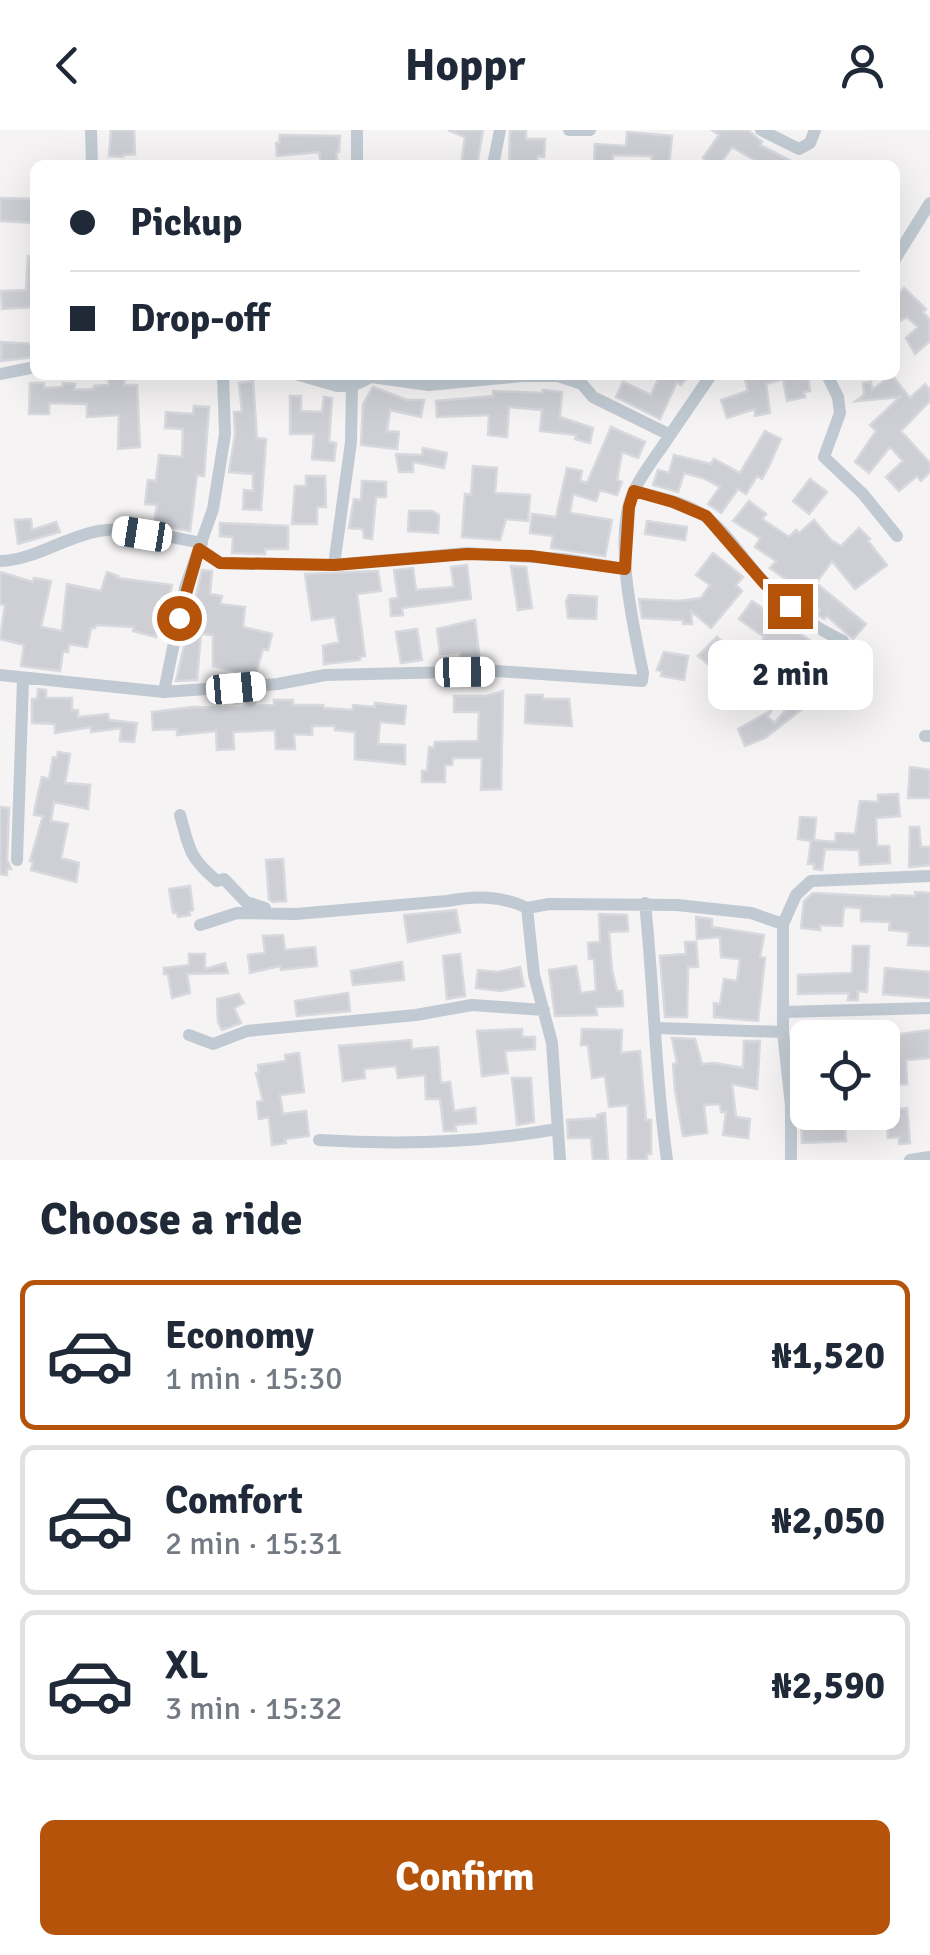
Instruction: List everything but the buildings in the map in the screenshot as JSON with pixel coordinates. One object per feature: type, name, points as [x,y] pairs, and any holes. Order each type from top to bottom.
[{"type":"street","points":[[91,130],[92,160]]},
{"type":"street","points":[[356,130],[357,160]]},
{"type":"street","points":[[494,160],[500,130]]},
{"type":"street","points":[[570,130],[590,130]]},
{"type":"street","points":[[761,130],[799,149],[810,143],[816,130]]},
{"type":"street","points":[[900,251],[928,209]]},
{"type":"street","points":[[0,374],[30,368]]},
{"type":"street","points":[[164,692],[185,588],[212,510],[226,434],[222,380]]},
{"type":"street","points":[[316,380],[337,386],[352,386],[365,380]]},
{"type":"street","points":[[393,380],[429,385],[468,380]]},
{"type":"street","points":[[584,380],[593,397],[670,435]]},
{"type":"street","points":[[0,676],[22,680],[43,677],[164,692],[278,684],[325,676],[481,672],[642,681],[625,569],[629,507],[634,491],[708,380]]},
{"type":"street","points":[[830,380],[838,397],[840,414],[824,457],[864,494],[897,536]]},
{"type":"street","points":[[334,565],[351,442],[352,386]]},
{"type":"street","points":[[634,491],[706,516],[777,595],[822,632],[843,641]]},
{"type":"street","points":[[0,561],[26,558],[50,546],[103,530],[200,546],[220,563],[334,565],[467,554],[548,558],[625,569]]},
{"type":"street","points":[[17,860],[22,680]]},
{"type":"street","points":[[180,815],[196,863],[217,881],[224,879],[246,902],[271,908],[275,913]]},
{"type":"street","points":[[791,1160],[791,1106],[783,1032],[783,924],[796,895],[811,881],[930,876]]},
{"type":"street","points":[[200,926],[238,912],[447,902],[472,896],[527,908],[645,903],[724,908],[783,924]]},
{"type":"street","points":[[645,903],[655,1059],[668,1160]]},
{"type":"street","points":[[527,908],[534,975],[552,1043],[560,1160]]},
{"type":"street","points":[[189,1035],[213,1044],[247,1031],[416,1015],[472,1005],[544,1010]]},
{"type":"street","points":[[783,1012],[930,1008]]},
{"type":"street","points":[[656,1028],[783,1032]]},
{"type":"street","points":[[319,1140],[408,1143],[504,1138],[558,1130]]},
{"type":"street","points":[[910,1160],[930,1157]]},
{"type":"route","points":[[179,618],[199,549],[220,563],[334,565],[467,554],[531,556],[625,569],[629,507],[634,491],[706,516],[765,584],[790,606]]}]
